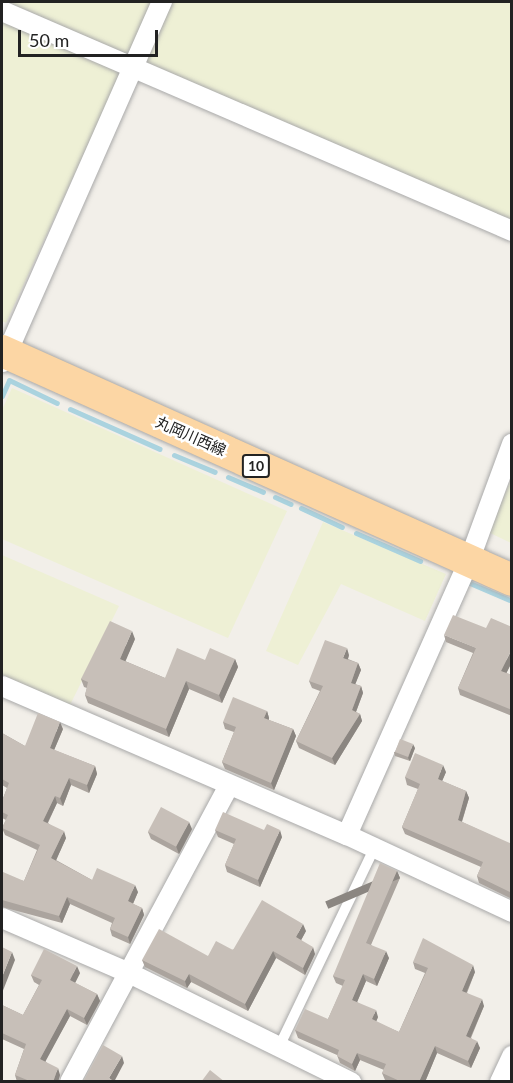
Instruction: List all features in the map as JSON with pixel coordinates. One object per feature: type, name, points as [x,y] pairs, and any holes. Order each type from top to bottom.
[{"type":"main road","name":"丸岡川西線","points":[[3,357],[512,580]]},
{"type":"street","points":[[3,357],[162,2]]},
{"type":"street","points":[[2,10],[132,70],[512,231]]},
{"type":"street","points":[[347,834],[469,561],[512,444]]},
{"type":"street","points":[[2,686],[347,834],[374,849],[512,912]]},
{"type":"street","points":[[70,1082],[229,785]]},
{"type":"street","points":[[2,918],[127,972],[279,1047],[327,1077],[351,1082]]},
{"type":"street","points":[[500,1082],[512,1056]]},
{"type":"lane","points":[[279,1047],[374,849]]},
{"type":"green space","points":[[8,2],[153,2],[129,56]]},
{"type":"green space","points":[[169,2],[511,2],[511,222],[142,62]]},
{"type":"green space","points":[[2,19],[121,73],[6,323],[2,321]]},
{"type":"green space","points":[[12,388],[287,511],[228,638],[2,539],[2,410]]},
{"type":"green space","points":[[511,480],[511,543],[488,532]]},
{"type":"green space","points":[[323,522],[446,574],[425,621],[341,584],[298,665],[266,651]]},
{"type":"green space","points":[[2,555],[119,606],[70,705],[2,675]]},
{"type":"building","points":[[453,615],[486,628],[491,618],[512,627],[512,649],[501,671],[512,675],[512,710],[458,688],[476,648],[444,635]]},
{"type":"building","points":[[110,621],[132,631],[120,659],[165,678],[177,648],[205,660],[210,648],[235,659],[219,695],[186,681],[166,729],[85,695],[88,682],[81,679]]},
{"type":"building","points":[[325,640],[347,648],[343,658],[358,663],[351,683],[361,686],[352,710],[360,714],[332,758],[296,741],[323,686],[309,681]]},
{"type":"building","points":[[233,697],[267,711],[264,718],[293,729],[271,783],[222,762],[236,727],[223,722]]},
{"type":"building","points":[[38,713],[60,722],[50,748],[95,766],[87,785],[69,778],[60,798],[55,796],[43,821],[64,831],[51,858],[92,880],[97,868],[135,885],[128,901],[142,908],[128,937],[110,929],[115,918],[67,897],[59,916],[2,900],[3,872],[24,881],[40,845],[2,828],[8,815],[2,812],[2,801],[9,783],[2,779],[2,733],[25,746]]},
{"type":"building","points":[[400,739],[413,744],[408,757],[395,752]]},
{"type":"building","points":[[415,753],[443,765],[438,779],[466,791],[458,820],[512,844],[512,893],[477,876],[483,862],[402,827],[420,784],[405,777]]},
{"type":"building","points":[[161,807],[189,822],[176,847],[148,832]]},
{"type":"building","points":[[223,812],[264,830],[267,824],[280,830],[258,880],[225,865],[236,839],[215,830]]},
{"type":"building","points":[[380,863],[397,871],[366,943],[386,951],[374,979],[363,974],[352,1000],[376,1010],[372,1019],[399,1032],[428,968],[413,962],[423,938],[473,965],[462,991],[482,999],[466,1036],[477,1041],[468,1061],[435,1046],[419,1082],[402,1082],[382,1073],[386,1064],[357,1053],[352,1064],[337,1056],[339,1050],[295,1030],[305,1009],[328,1019],[345,980],[333,976]]},
{"type":"building","points":[[262,900],[303,924],[296,937],[313,947],[303,968],[273,951],[245,1004],[189,974],[185,981],[142,960],[159,929],[208,956],[216,941],[233,950]]},
{"type":"building","points":[[2,947],[12,952],[2,977]]},
{"type":"building","points":[[44,949],[77,966],[70,980],[97,994],[84,1018],[67,1009],[40,1059],[58,1068],[53,1082],[32,1082],[15,1075],[26,1044],[2,1033],[2,1005],[23,1015],[42,980],[31,975]]},
{"type":"building","points":[[103,1045],[122,1056],[109,1078],[115,1082],[83,1082]]},
{"type":"building","points":[[210,1070],[225,1082],[201,1082]]},
{"type":"waterway","points":[[2,396],[9,380],[57,403]]},
{"type":"waterway","points":[[70,409],[160,449]]},
{"type":"waterway","points":[[174,455],[215,472]]},
{"type":"waterway","points":[[228,477],[263,492]]},
{"type":"waterway","points":[[275,497],[291,504]]},
{"type":"waterway","points":[[301,508],[342,527]]},
{"type":"waterway","points":[[356,533],[420,561]]},
{"type":"waterway","points":[[465,581],[512,601]]}]
